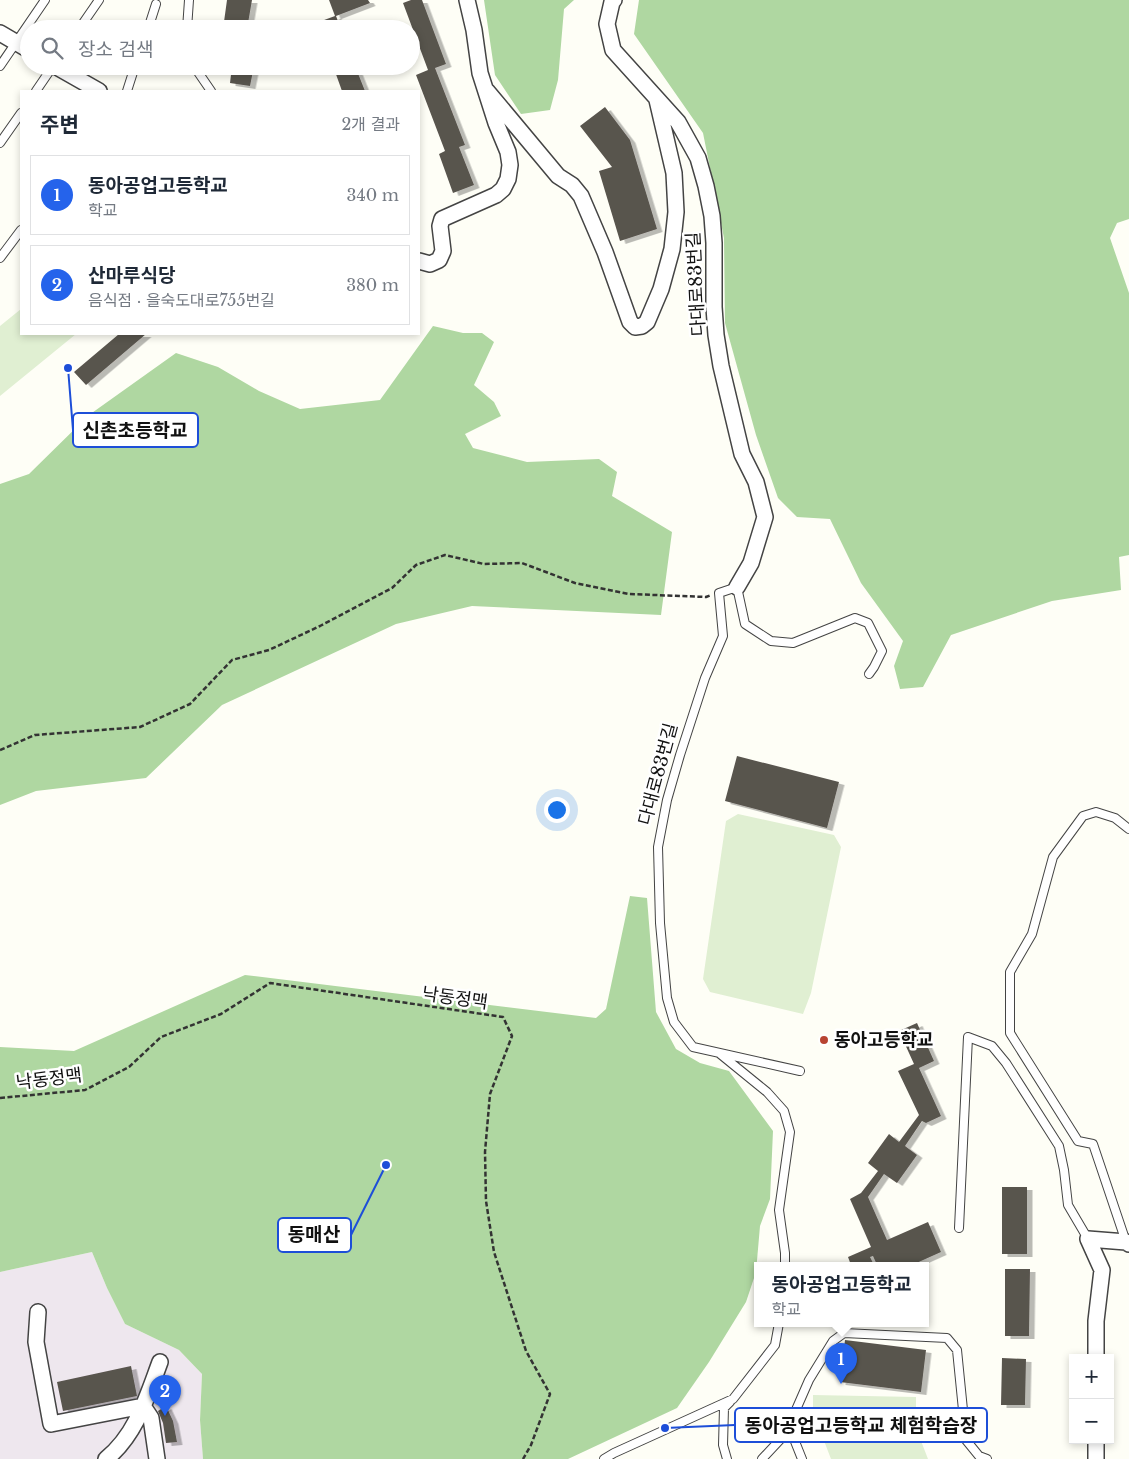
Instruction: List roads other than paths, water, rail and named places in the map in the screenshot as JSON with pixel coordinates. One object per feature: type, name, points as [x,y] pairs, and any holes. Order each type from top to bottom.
[{"type":"street","points":[[420,262],[430,264],[439,260],[443,251],[440,226],[442,219],[496,195],[503,189],[508,179],[510,165],[508,152],[496,123],[480,73],[474,30],[467,0]]},
{"type":"street","name":"다대로83번길","points":[[614,0],[607,24],[613,50],[678,122],[698,158],[706,186],[712,216],[714,307],[721,366],[742,454],[756,482],[764,517],[751,563],[738,587]]},
{"type":"street","points":[[0,33],[20,46]]},
{"type":"street","points":[[70,75],[97,90]]},
{"type":"street","points":[[487,91],[558,176],[572,185],[581,196],[630,322],[635,327],[642,326],[647,322],[660,288],[672,249],[676,212],[674,173],[657,98]]},
{"type":"street","points":[[1088,1239],[1128,1243]]},
{"type":"street","points":[[1088,1239],[1102,1270],[1096,1321],[1096,1354]]},
{"type":"street","points":[[38,1312],[36,1342],[50,1424],[143,1406]]},
{"type":"street","points":[[106,1459],[115,1452],[133,1428],[160,1362]]},
{"type":"street","points":[[143,1406],[151,1418],[157,1459]]},
{"type":"street","points":[[1096,1444],[1096,1459]]},
{"type":"lane","points":[[35,20],[45,0]]},
{"type":"lane","points":[[85,20],[99,0]]},
{"type":"lane","points":[[188,20],[189,0]]},
{"type":"lane","points":[[151,20],[156,4]]},
{"type":"lane","points":[[0,66],[20,49]]},
{"type":"lane","points":[[37,90],[48,75]]},
{"type":"lane","points":[[127,90],[132,75]]},
{"type":"lane","points":[[200,75],[210,90]]},
{"type":"lane","points":[[0,143],[20,113]]},
{"type":"lane","points":[[0,258],[20,231]]},
{"type":"lane","points":[[738,587],[745,624],[771,641],[793,643],[855,618],[868,623],[882,651],[869,674]]},
{"type":"lane","name":"다대로83번길","points":[[738,587],[719,593],[723,636],[705,678],[680,755],[667,800],[658,847],[660,923],[667,998],[674,1022],[693,1047],[800,1071]]},
{"type":"lane","points":[[1128,1243],[1093,1144],[1078,1141],[1010,1033],[1010,972],[1032,934],[1053,857],[1083,816],[1096,812],[1115,818],[1129,829]]},
{"type":"lane","points":[[959,1228],[968,1037],[992,1046],[1006,1063],[1059,1146],[1068,1205],[1088,1239]]},
{"type":"lane","points":[[718,1052],[767,1092],[784,1111],[790,1132],[779,1210],[785,1262]]},
{"type":"lane","points":[[727,1459],[723,1445],[724,1408],[775,1344],[778,1327]]},
{"type":"lane","points":[[762,1459],[790,1429],[809,1380],[833,1341],[844,1333],[947,1338],[957,1350],[966,1440],[979,1456],[987,1459]]},
{"type":"lane","points":[[604,1459],[614,1452],[733,1399]]},
{"type":"lane","points":[[790,1429],[802,1459]]},
{"type":"place","name":"신촌초등학교","points":[[68,368]]},
{"type":"place","name":"동아고등학교","points":[[824,1040]]},
{"type":"place","name":"동매산","points":[[386,1165]]},
{"type":"place","name":"동아공업고등학교","points":[[841,1384]]},
{"type":"place","name":"산마루식당","points":[[165,1416]]},
{"type":"place","name":"동아공업고등학교 체험학습장","points":[[665,1428]]}]
